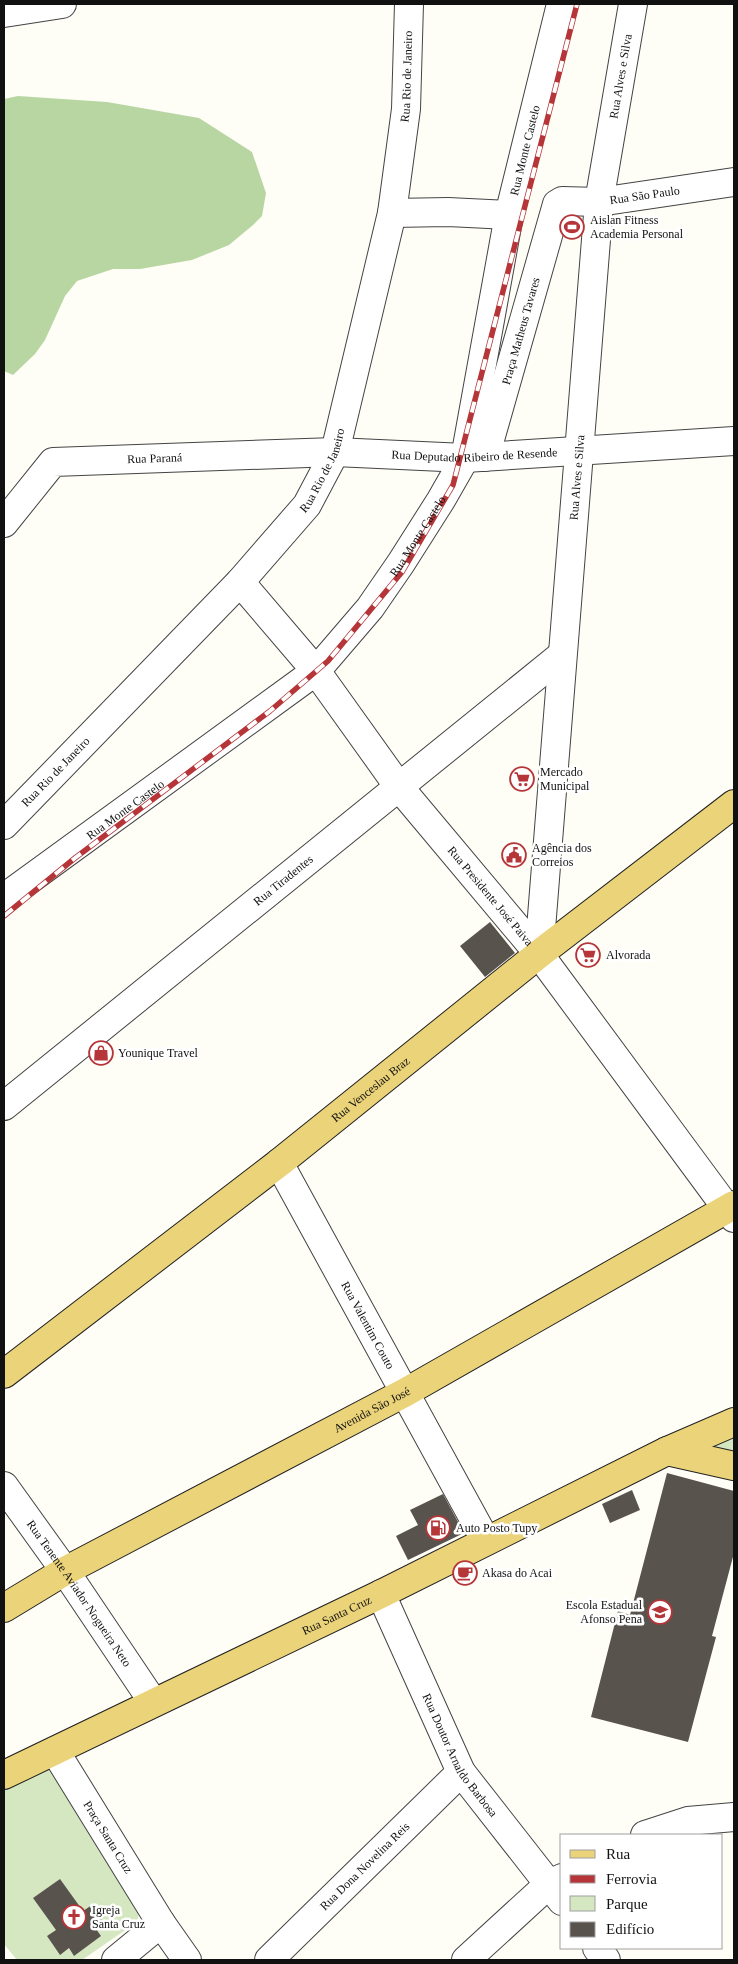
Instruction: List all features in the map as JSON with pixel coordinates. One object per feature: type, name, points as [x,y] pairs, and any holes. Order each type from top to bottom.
[{"type":"main road","name":"Rua Venceslau Braz","points":[[4,1374],[278,1163],[539,954],[734,804]]},
{"type":"main road","name":"Avenida São José","points":[[4,1608],[65,1571],[406,1392],[732,1210]]},
{"type":"main road","name":"Rua Santa Cruz","points":[[4,1774],[382,1594],[667,1451],[734,1422]]},
{"type":"main road","points":[[667,1451],[734,1466]]},
{"type":"street","points":[[4,13],[62,4]]},
{"type":"street","name":"Rua Rio de Janeiro","points":[[4,825],[240,582],[307,505],[335,452],[392,213],[406,109],[408,4]]},
{"type":"street","name":"Rua Monte Castelo","points":[[4,898],[316,671],[370,608],[393,576],[441,500],[475,457],[509,215],[561,4]]},
{"type":"street","name":"Rua Alves e Silva","points":[[539,954],[599,202],[632,4]]},
{"type":"street","name":"Rua São Paulo","points":[[557,204],[562,201],[599,202],[734,182]]},
{"type":"street","name":"Praça Matheus Tavares","points":[[475,457],[557,204]]},
{"type":"street","points":[[392,213],[448,212],[509,215]]},
{"type":"street","name":"Rua Deputado Ribeiro de Resende","points":[[335,452],[475,457],[734,441]]},
{"type":"street","name":"Rua Paraná","points":[[4,523],[53,462],[335,452]]},
{"type":"street","name":"Rua Presidente José Paiva","points":[[240,582],[316,671],[399,787],[539,954],[732,1210]]},
{"type":"street","name":"Rua Tiradentes","points":[[4,1106],[562,655]]},
{"type":"street","name":"Rua Valentim Couto","points":[[278,1163],[406,1392],[486,1541]]},
{"type":"street","name":"Rua Tenente Aviador Nogueira Neto","points":[[4,1486],[65,1571],[153,1702]]},
{"type":"street","name":"Rua Doutor Arnaldo Barbosa","points":[[382,1594],[461,1772],[558,1888]]},
{"type":"street","name":"Praça Santa Cruz","points":[[55,1751],[161,1923],[187,1960]]},
{"type":"street","name":"Rua Dona Novelina Reis","points":[[268,1960],[461,1772]]},
{"type":"street","points":[[648,1834],[688,1821],[734,1817]]},
{"type":"street","points":[[466,1960],[558,1888]]},
{"type":"street","points":[[116,1960],[161,1923]]},
{"type":"street","points":[[598,1949],[606,1960]]},
{"type":"green space","points":[[18,96],[107,102],[199,118],[252,152],[266,193],[262,216],[229,245],[192,260],[140,269],[113,269],[77,281],[65,296],[45,340],[35,354],[13,375],[4,371],[4,99]]},
{"type":"green space","points":[[734,1431],[734,1457],[693,1448]]},
{"type":"green space","points":[[39,1766],[59,1771],[141,1905],[137,1922],[82,1960],[17,1960],[4,1944],[4,1785]]},
{"type":"building","points":[[490,922],[515,953],[485,977],[460,946]]},
{"type":"building","points":[[667,1473],[734,1491],[734,1553],[712,1636],[716,1637],[688,1742],[591,1717],[618,1611],[630,1615]]},
{"type":"building","points":[[632,1490],[640,1510],[610,1523],[602,1504]]},
{"type":"building","name":"Auto Posto Tupy","points":[[443,1494],[464,1533],[408,1560],[396,1536],[418,1525],[410,1510]]},
{"type":"building","name":"Igreja Santa Cruz","points":[[60,1879],[83,1911],[92,1905],[104,1923],[96,1929],[101,1936],[74,1956],[69,1948],[60,1955],[47,1936],[56,1930],[33,1898]]},
{"type":"railway","points":[[4,916],[75,858],[270,711],[328,661],[402,572],[453,485],[577,4]]},
{"type":"place","name":"Aislan Fitness Academia Personal","points":[[572,227]]},
{"type":"place","name":"Mercado Municipal","points":[[522,779]]},
{"type":"place","name":"Agência dos Correios","points":[[514,855]]},
{"type":"place","name":"Alvorada","points":[[588,955]]},
{"type":"place","name":"Younique Travel","points":[[101,1053]]},
{"type":"place","name":"Auto Posto Tupy","points":[[438,1528]]},
{"type":"place","name":"Akasa do Acai","points":[[465,1573]]},
{"type":"place","name":"Escola Estadual Afonso Pena","points":[[660,1612]]},
{"type":"place","name":"Igreja Santa Cruz","points":[[74,1917]]}]
